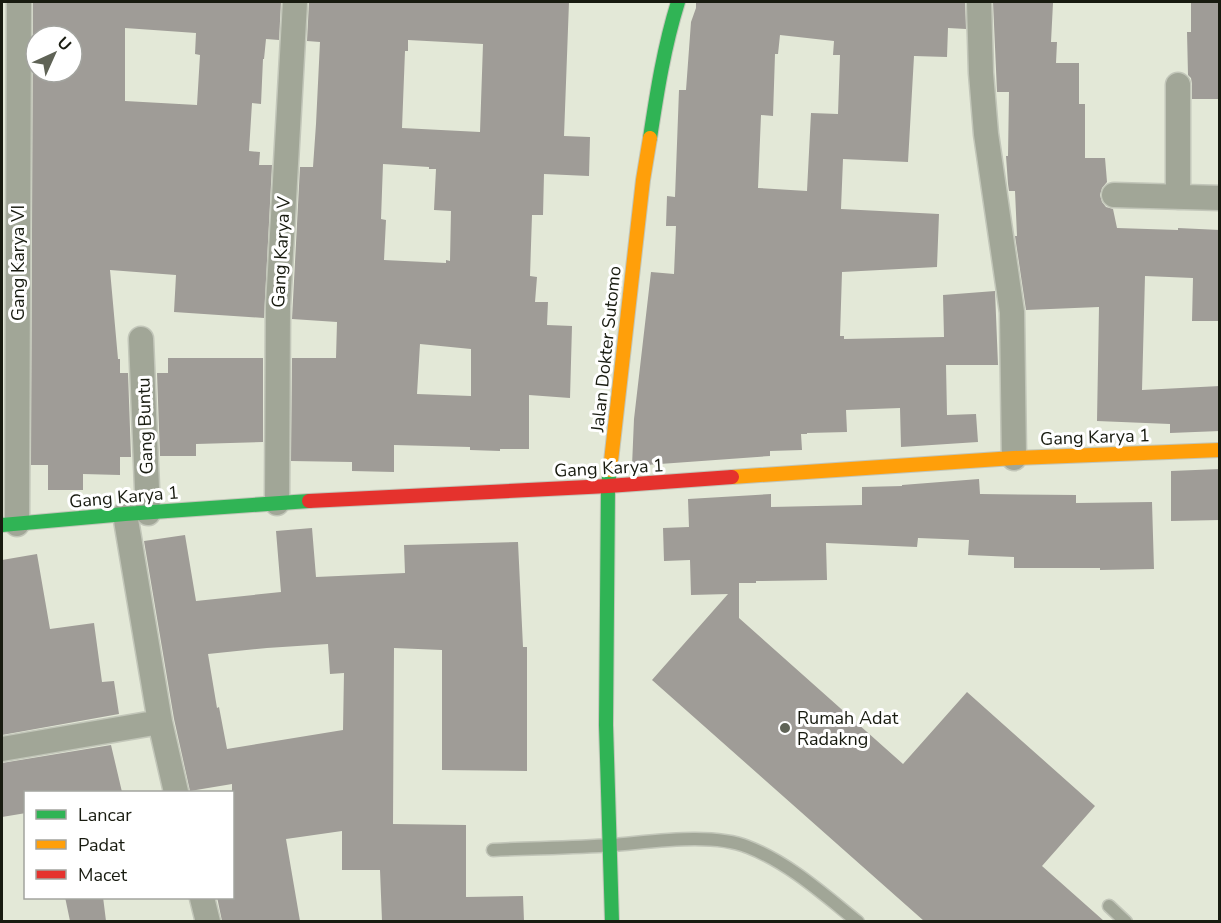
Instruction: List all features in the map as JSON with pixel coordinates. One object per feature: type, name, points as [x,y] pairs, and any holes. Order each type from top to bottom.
[{"type":"street","name":"Gang Karya VI","points":[[9,525],[19,2]]},
{"type":"street","name":"Gang Karya V","points":[[277,503],[278,306],[295,2]]},
{"type":"street","name":"Jalan Dokter Sutomo","points":[[612,921],[606,725],[608,486],[643,180],[659,80],[669,31],[678,2]]},
{"type":"street","points":[[979,2],[986,134],[1012,312],[1014,458]]},
{"type":"street","points":[[1178,85],[1178,197]]},
{"type":"street","points":[[1114,195],[1220,198]]},
{"type":"street","name":"Gang Buntu","points":[[141,339],[137,513],[160,722],[176,791]]},
{"type":"street","name":"Gang Karya 1","points":[[9,525],[277,503],[608,486],[1014,458],[1220,450]]},
{"type":"street","points":[[2,749],[160,722]]},
{"type":"street","points":[[202,899],[208,921]]},
{"type":"lane","points":[[493,850],[717,840],[746,846],[776,860],[858,921]]},
{"type":"lane","points":[[1109,906],[1125,921]]},
{"type":"building","points":[[33,2],[281,2],[279,40],[266,39],[261,104],[252,103],[249,151],[260,152],[259,165],[272,165],[264,318],[174,312],[176,275],[110,270],[120,373],[128,373],[131,457],[120,457],[120,475],[83,474],[83,490],[48,490],[48,465],[31,465],[33,84],[84,84],[84,24],[33,24]],"holes":[[[125,28],[196,33],[195,54],[200,55],[197,105],[125,101]]]},
{"type":"building","points":[[309,2],[569,2],[564,136],[590,137],[589,176],[544,174],[543,215],[532,215],[530,276],[537,277],[535,302],[548,302],[547,325],[572,326],[570,398],[529,395],[529,449],[500,449],[500,451],[470,450],[470,447],[394,445],[394,472],[352,471],[352,462],[291,461],[292,358],[336,358],[337,322],[292,319],[300,167],[313,167],[316,124],[320,42],[307,41]],"holes":[[[408,40],[483,44],[480,132],[402,128],[405,51],[408,51]],[[383,164],[436,169],[434,210],[451,211],[450,261],[446,260],[446,263],[384,260],[386,220],[381,219]],[[420,344],[471,349],[471,396],[417,394]]]},
{"type":"building","points":[[696,2],[965,2],[966,29],[948,28],[947,57],[914,56],[908,162],[843,159],[841,209],[939,214],[937,267],[842,272],[840,336],[844,336],[844,339],[944,337],[943,295],[995,291],[998,365],[946,365],[947,415],[976,414],[978,442],[901,447],[900,408],[846,410],[847,432],[801,434],[802,450],[770,451],[770,456],[632,466],[634,419],[651,272],[674,274],[676,226],[666,226],[667,196],[675,197],[679,90],[686,90],[691,22]],"holes":[[[780,35],[834,41],[833,55],[840,55],[838,114],[811,113],[807,191],[758,188],[761,115],[773,116],[775,54],[778,54]]]},
{"type":"building","points":[[993,2],[1053,3],[1051,42],[1057,42],[1056,63],[1079,63],[1079,104],[1085,104],[1085,158],[1105,158],[1107,182],[1100,195],[1106,207],[1113,209],[1117,228],[1220,230],[1220,321],[1192,321],[1193,278],[1145,276],[1142,390],[1220,386],[1220,431],[1170,433],[1170,424],[1097,421],[1099,307],[1026,310],[1015,236],[1017,236],[1015,191],[1009,191],[1008,184],[1006,156],[1008,156],[1009,92],[997,92]]},
{"type":"building","points":[[1191,2],[1220,2],[1220,99],[1192,99],[1191,78],[1188,75],[1187,32],[1191,32]]},
{"type":"building","points":[[168,358],[263,358],[263,442],[196,444],[196,456],[160,456],[157,373],[168,373]]},
{"type":"building","points":[[1220,469],[1220,520],[1171,521],[1171,471]]},
{"type":"building","name":"Rumah Adat Radakng","points":[[979,479],[980,494],[1076,495],[1076,503],[1152,502],[1154,569],[1014,568],[1014,557],[968,555],[969,540],[918,538],[917,547],[826,543],[827,580],[739,583],[739,618],[903,764],[967,692],[1095,806],[1042,866],[1104,921],[924,921],[652,680],[728,594],[691,595],[690,560],[664,561],[663,528],[689,527],[688,499],[771,494],[771,507],[862,505],[862,487]]},
{"type":"building","points":[[312,528],[316,577],[405,573],[404,545],[518,542],[523,647],[527,647],[527,771],[442,770],[442,650],[394,648],[393,824],[466,825],[466,897],[523,896],[524,921],[382,921],[380,870],[342,870],[342,831],[286,839],[300,921],[222,921],[217,899],[234,899],[234,791],[232,791],[232,784],[190,791],[174,719],[144,541],[185,535],[196,601],[281,592],[276,531]],"holes":[[[328,644],[330,674],[344,673],[343,730],[227,749],[208,654]]]},
{"type":"building","points":[[37,554],[50,629],[94,623],[102,682],[114,681],[119,714],[2,735],[2,560]]},
{"type":"building","points":[[111,745],[122,791],[24,791],[24,813],[2,817],[2,763]]},
{"type":"building","points":[[65,899],[103,899],[106,921],[70,921]]},
{"type":"traffic: fast","points":[[650,138],[658,87],[678,2]]},
{"type":"traffic: fast","points":[[610,470],[606,725],[612,922]]},
{"type":"traffic: fast","points":[[2,525],[309,501]]},
{"type":"traffic: slow","points":[[610,470],[643,180],[650,138]]},
{"type":"traffic: slow","points":[[732,477],[1014,458],[1220,450]]},
{"type":"traffic: jam","points":[[309,501],[608,486],[732,477]]},
{"type":"place","name":"Rumah Adat Radakng","points":[[785,728]]}]
